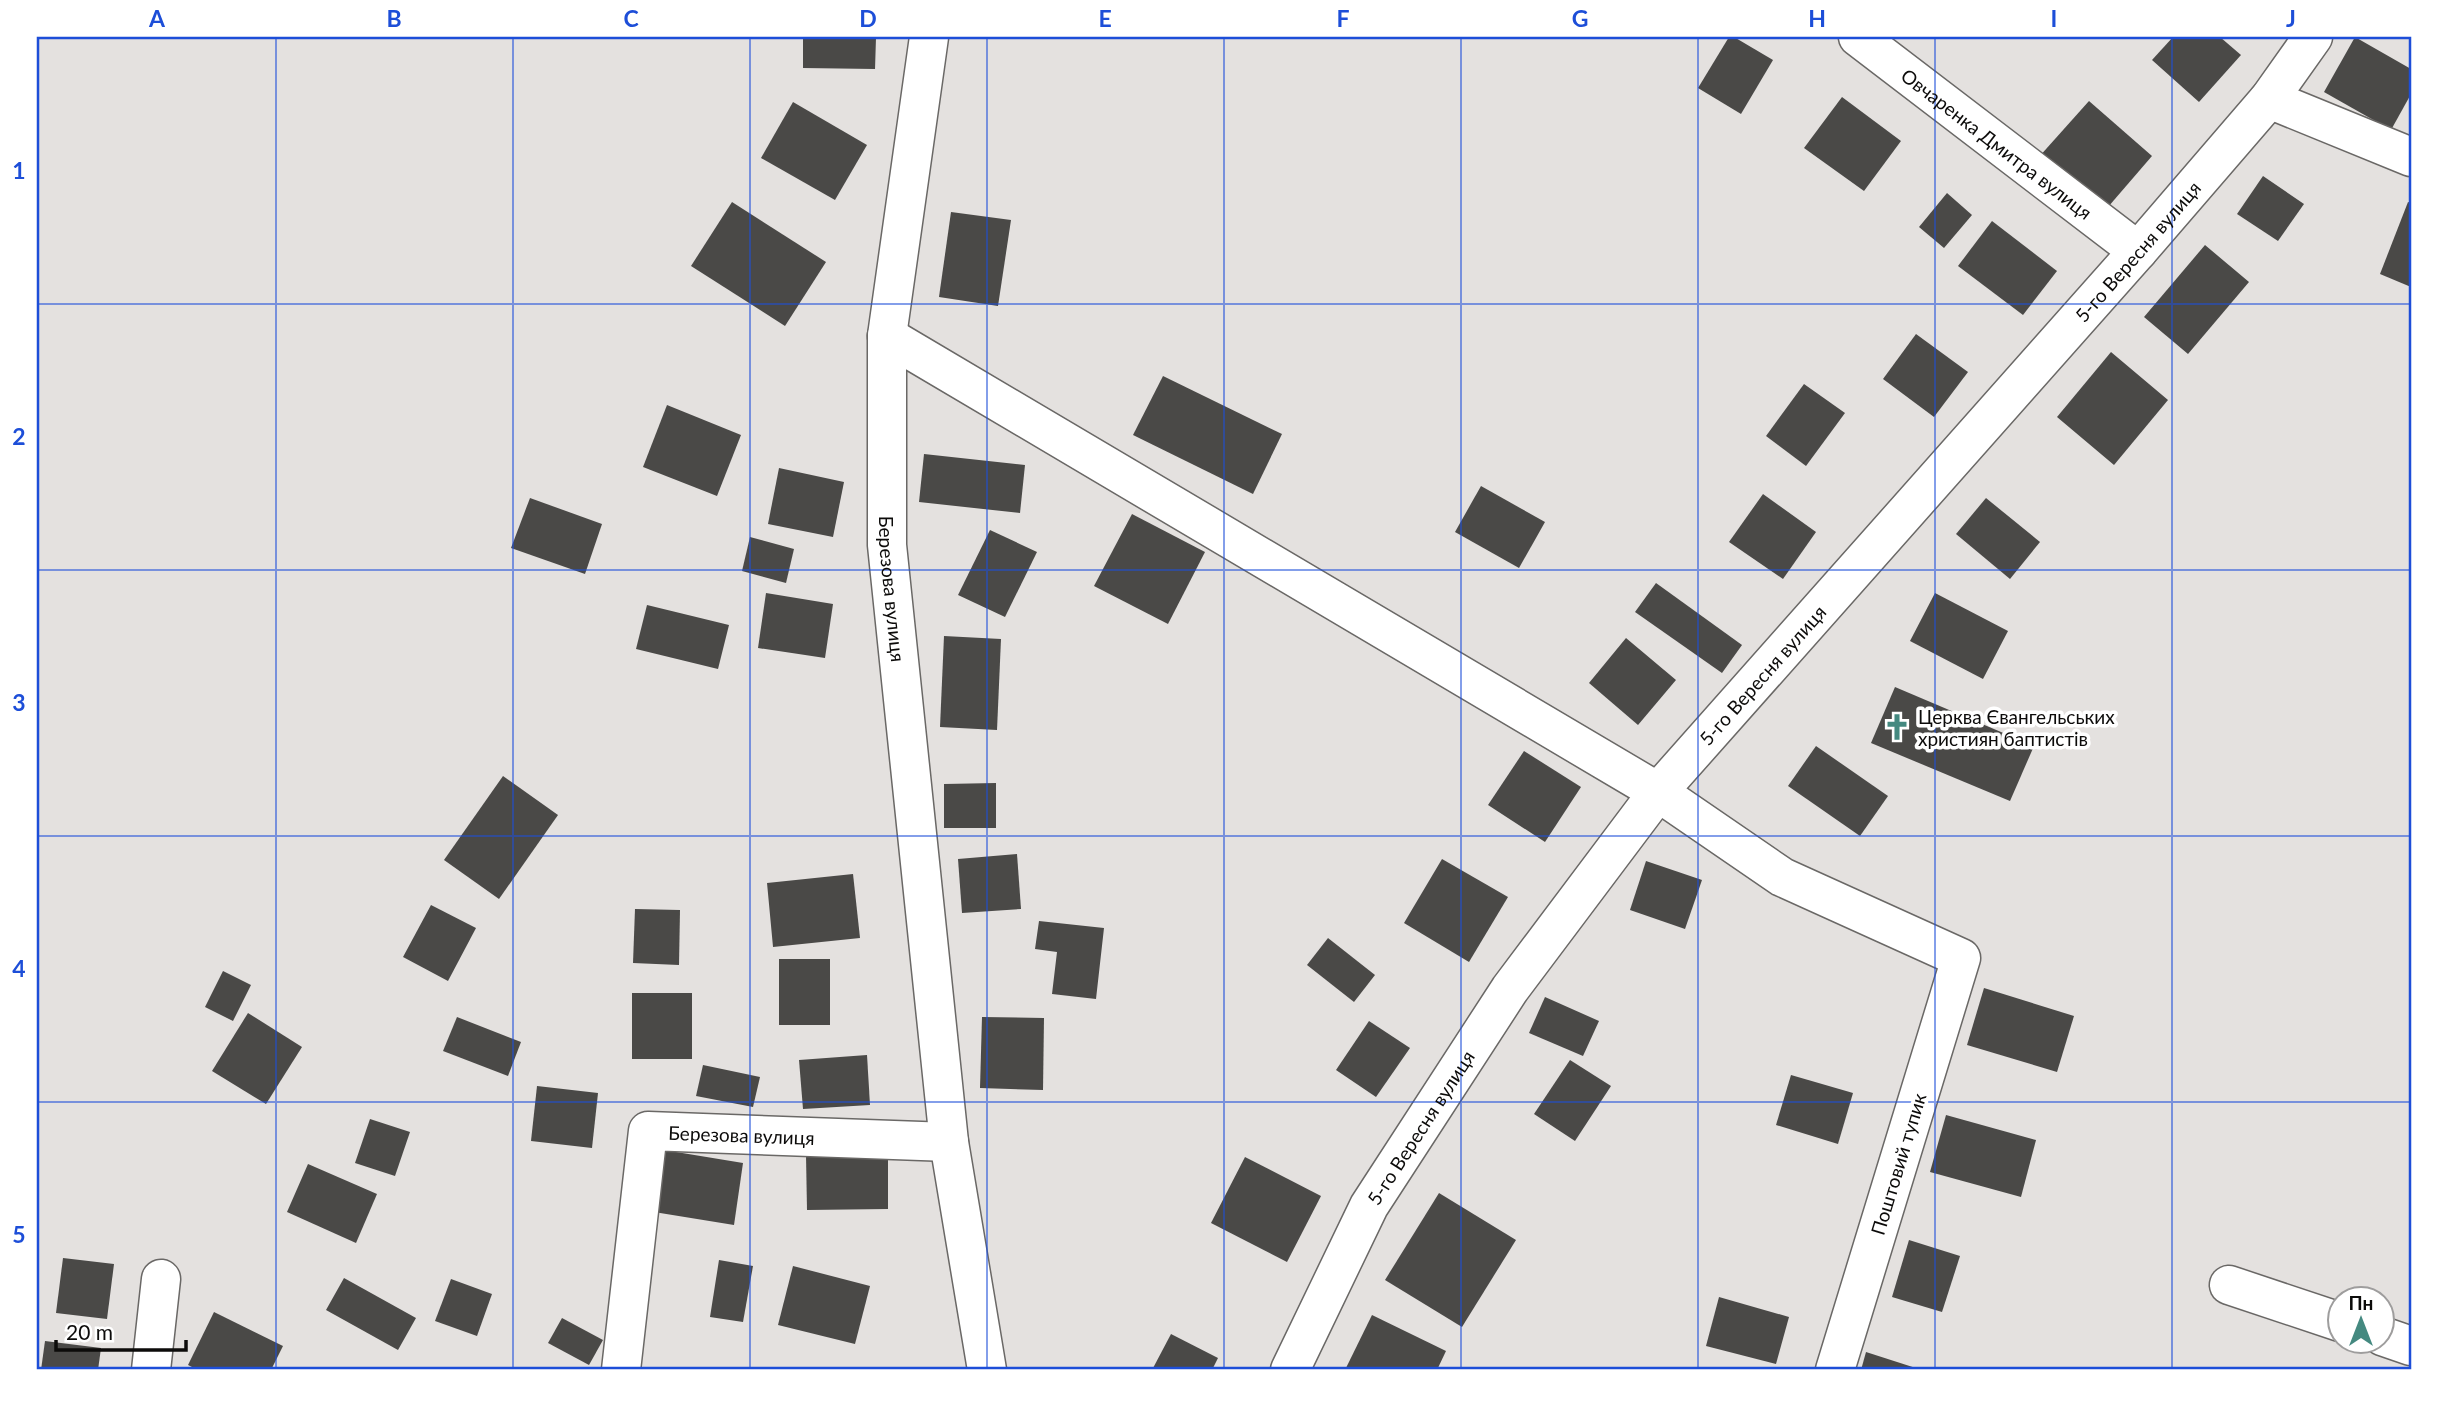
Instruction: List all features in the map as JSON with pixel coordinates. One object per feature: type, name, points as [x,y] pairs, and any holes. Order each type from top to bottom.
[{"type":"street","name":"Березова вулиця","points":[[929,37],[887,336],[887,545],[949,1142],[987,1370]]},
{"type":"street","name":"Овчаренка Дмитра вулиця","points":[[1857,37],[2138,251]]},
{"type":"street","name":"5-го Вересня вулиця","points":[[1290,1370],[1368,1206],[1510,989],[1658,792],[2138,251],[2269,99],[2313,37]]},
{"type":"street","points":[[2269,99],[2411,157]]},
{"type":"street","points":[[887,336],[1658,792]]},
{"type":"street","name":"Поштовий тупик","points":[[1658,792],[1782,877],[1961,958],[1835,1370]]},
{"type":"street","name":"Березова вулиця","points":[[621,1370],[648,1131],[949,1142]]},
{"type":"street","points":[[151,1370],[161,1279]]},
{"type":"street","points":[[2228,1285],[2326,1317]]},
{"type":"building","points":[[803,37],[876,37],[875,69],[803,68]]},
{"type":"building","points":[[1729,37],[1734,37],[1773,60],[1741,114],[1698,88]]},
{"type":"building","points":[[2173,37],[2220,37],[2241,55],[2199,102],[2152,60]]},
{"type":"building","points":[[2355,37],[2411,69],[2411,94],[2391,130],[2324,92]]},
{"type":"building","points":[[1842,97],[1901,141],[1864,191],[1804,148]]},
{"type":"building","points":[[2089,101],[2152,156],[2102,214],[2038,158]]},
{"type":"building","points":[[793,102],[867,145],[835,200],[761,158]]},
{"type":"building","points":[[2263,176],[2304,204],[2278,241],[2237,214]]},
{"type":"building","points":[[1947,193],[1972,215],[1944,248],[1919,227]]},
{"type":"building","points":[[732,202],[826,262],[785,326],[691,266]]},
{"type":"building","points":[[2408,202],[2411,203],[2411,287],[2380,274]]},
{"type":"building","points":[[951,212],[1011,220],[998,306],[939,297]]},
{"type":"building","points":[[1992,221],[2057,271],[2023,315],[1958,266]]},
{"type":"building","points":[[2205,245],[2249,282],[2188,354],[2144,317]]},
{"type":"building","points":[[1916,334],[1968,372],[1934,417],[1883,379]]},
{"type":"building","points":[[2111,352],[2168,400],[2114,465],[2057,417]]},
{"type":"building","points":[[1163,376],[1282,434],[1253,494],[1133,435]]},
{"type":"building","points":[[1804,384],[1845,413],[1806,466],[1766,436]]},
{"type":"building","points":[[667,405],[741,435],[717,496],[643,467]]},
{"type":"building","points":[[924,454],[1025,465],[1020,513],[919,502]]},
{"type":"building","points":[[779,468],[844,482],[833,537],[768,524]]},
{"type":"building","points":[[1481,486],[1545,522],[1519,568],[1455,532]]},
{"type":"building","points":[[1763,494],[1816,532],[1783,579],[1729,542]]},
{"type":"building","points":[[530,498],[602,524],[585,574],[511,548]]},
{"type":"building","points":[[1986,498],[2040,542],[2010,579],[1956,534]]},
{"type":"building","points":[[1132,514],[1205,552],[1168,624],[1094,586]]},
{"type":"building","points":[[990,530],[1037,552],[1005,617],[958,595]]},
{"type":"building","points":[[750,537],[794,549],[786,583],[742,571]]},
{"type":"building","points":[[1656,583],[1742,645],[1722,673],[1635,612]]},
{"type":"building","points":[[766,593],[833,604],[825,658],[758,648]]},
{"type":"building","points":[[1935,593],[2008,631],[1983,679],[1910,641]]},
{"type":"building","points":[[647,605],[729,625],[718,669],[636,649]]},
{"type":"building","points":[[944,636],[1001,639],[997,730],[940,727]]},
{"type":"building","points":[[1626,638],[1676,680],[1638,725],[1589,683]]},
{"type":"building","points":[[1895,687],[2034,746],[2010,801],[1871,743]]},
{"type":"building","points":[[1816,746],[1888,796],[1860,836],[1788,786]]},
{"type":"building","points":[[1524,751],[1581,787],[1545,842],[1488,805]]},
{"type":"building","points":[[503,776],[558,815],[499,899],[444,860]]},
{"type":"building","points":[[996,783],[996,828],[944,828],[944,784]]},
{"type":"building","points":[[1017,854],[1021,909],[962,913],[958,859]]},
{"type":"building","points":[[1442,859],[1508,897],[1469,962],[1404,923]]},
{"type":"building","points":[[1646,861],[1702,880],[1685,929],[1630,910]]},
{"type":"building","points":[[853,874],[860,938],[773,947],[767,883]]},
{"type":"building","points":[[431,905],[476,928],[448,981],[403,957]]},
{"type":"building","points":[[635,909],[680,910],[679,965],[633,963]]},
{"type":"building","points":[[1039,921],[1104,928],[1096,999],[1052,994],[1057,952],[1035,949]]},
{"type":"building","points":[[1328,938],[1375,975],[1354,1002],[1307,965]]},
{"type":"building","points":[[779,959],[830,959],[830,1025],[779,1025]]},
{"type":"building","points":[[223,971],[251,985],[233,1021],[205,1007]]},
{"type":"building","points":[[1984,988],[2074,1016],[2057,1072],[1967,1045]]},
{"type":"building","points":[[632,993],[692,993],[692,1059],[632,1059]]},
{"type":"building","points":[[1545,997],[1599,1021],[1583,1056],[1529,1033]]},
{"type":"building","points":[[248,1013],[302,1047],[266,1104],[212,1071]]},
{"type":"building","points":[[457,1017],[521,1042],[508,1076],[443,1051]]},
{"type":"building","points":[[982,1017],[1044,1018],[1043,1090],[980,1088]]},
{"type":"building","points":[[1369,1021],[1410,1048],[1376,1097],[1336,1070]]},
{"type":"building","points":[[867,1055],[870,1105],[803,1109],[799,1060]]},
{"type":"building","points":[[1570,1060],[1611,1086],[1575,1141],[1534,1114]]},
{"type":"building","points":[[703,1065],[760,1077],[753,1107],[696,1096]]},
{"type":"building","points":[[1791,1075],[1853,1093],[1838,1144],[1776,1125]]},
{"type":"building","points":[[537,1086],[598,1093],[592,1148],[531,1141]]},
{"type":"building","points":[[1946,1115],[2036,1140],[2021,1197],[1930,1172]]},
{"type":"building","points":[[370,1119],[410,1132],[395,1176],[355,1163]]},
{"type":"building","points":[[664,1150],[743,1163],[734,1225],[654,1212]]},
{"type":"building","points":[[806,1155],[888,1155],[888,1209],[807,1210]]},
{"type":"building","points":[[1245,1157],[1321,1196],[1287,1262],[1211,1223]]},
{"type":"building","points":[[308,1164],[377,1194],[356,1243],[287,1212]]},
{"type":"building","points":[[1439,1193],[1516,1240],[1462,1327],[1385,1280]]},
{"type":"building","points":[[1909,1240],[1960,1256],[1942,1312],[1892,1297]]},
{"type":"building","points":[[63,1258],[114,1264],[107,1319],[56,1313]]},
{"type":"building","points":[[719,1260],[753,1266],[743,1322],[710,1317]]},
{"type":"building","points":[[793,1266],[870,1286],[855,1344],[778,1325]]},
{"type":"building","points":[[344,1278],[416,1318],[398,1350],[326,1310]]},
{"type":"building","points":[[451,1279],[492,1294],[477,1336],[435,1321]]},
{"type":"building","points":[[1719,1297],[1789,1317],[1776,1364],[1706,1346]]},
{"type":"building","points":[[214,1312],[283,1346],[271,1370],[198,1370],[188,1365]]},
{"type":"building","points":[[1372,1315],[1446,1351],[1437,1370],[1345,1370]]},
{"type":"building","points":[[562,1318],[603,1340],[589,1365],[548,1343]]},
{"type":"building","points":[[1171,1334],[1218,1358],[1212,1370],[1152,1370]]},
{"type":"building","points":[[45,1341],[101,1348],[98,1370],[41,1370]]},
{"type":"building","points":[[1866,1352],[1922,1370],[1861,1370]]},
{"type":"place","name":"Церква Євангельських християн баптистів","points":[[1897,727]]}]
